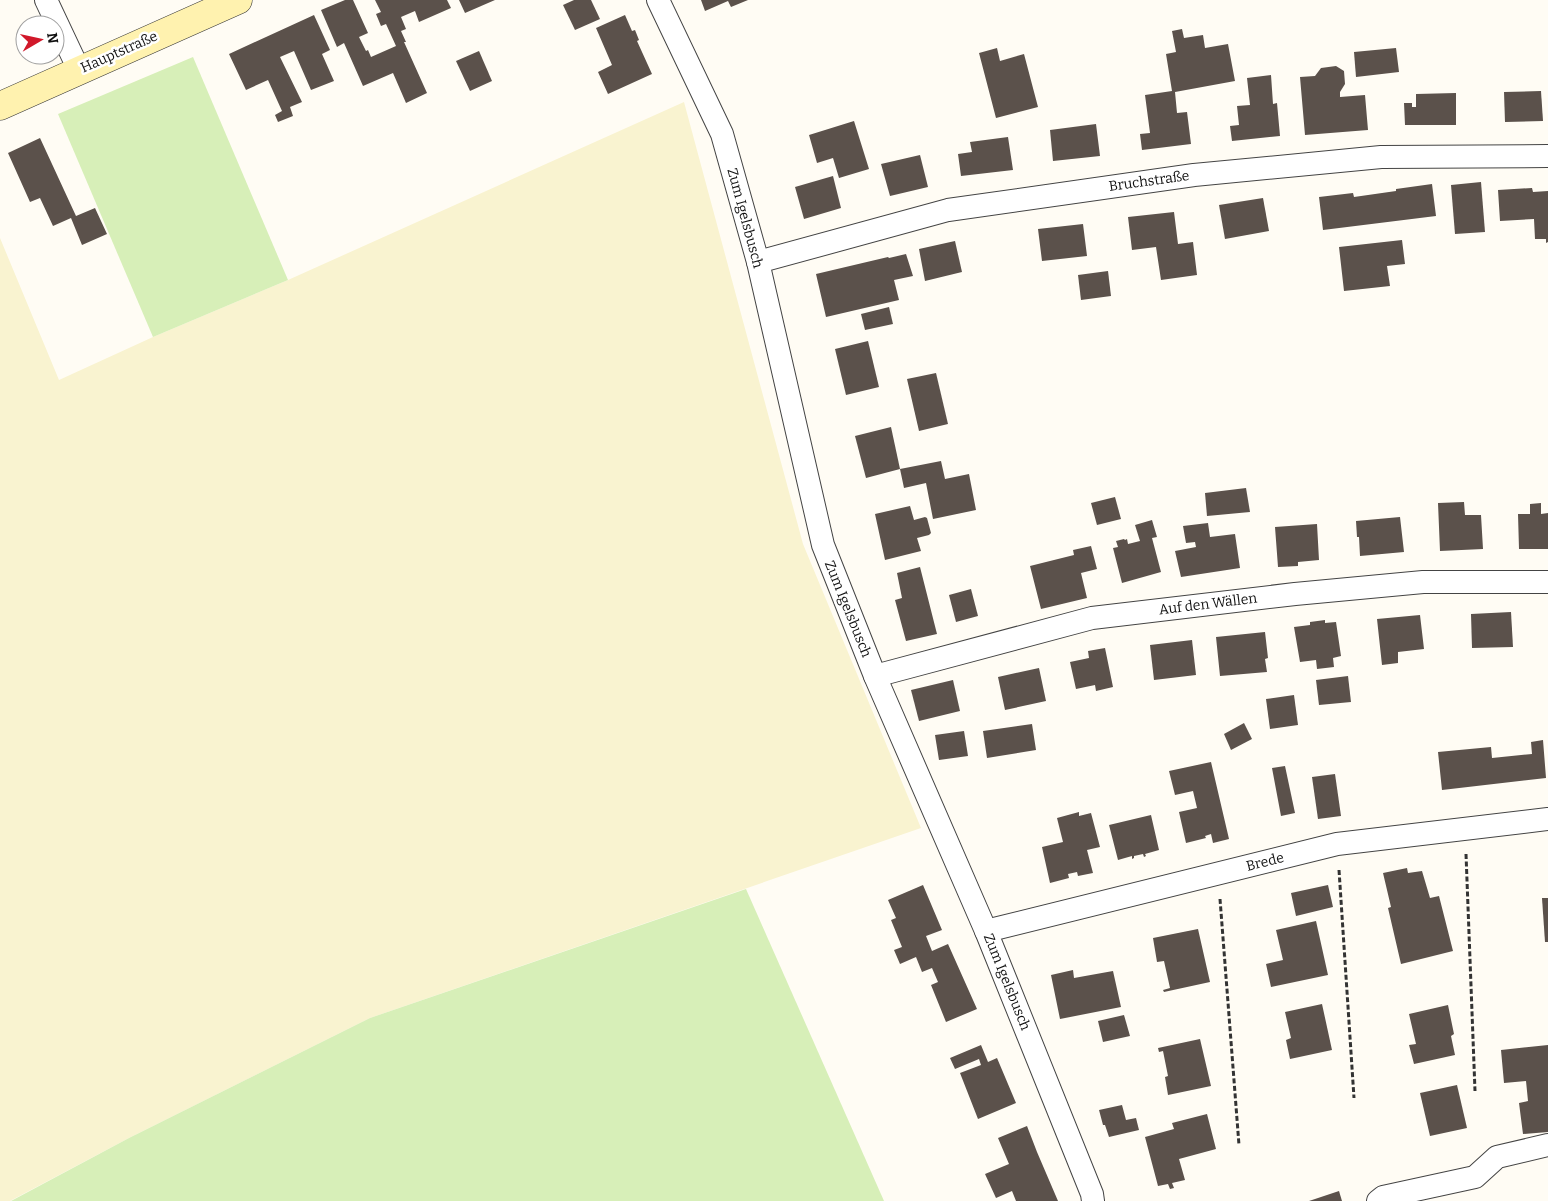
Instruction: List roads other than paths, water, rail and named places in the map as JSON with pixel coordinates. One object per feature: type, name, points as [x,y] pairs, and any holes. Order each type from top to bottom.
[{"type":"street","points":[[46,0],[79,70]]},
{"type":"street","name":"Hauptstraße","points":[[0,106],[238,0]]},
{"type":"street","name":"Zum Igelsbusch","points":[[658,0],[722,134],[758,262],[823,545],[875,676],[986,931],[1092,1194],[1093,1201]]},
{"type":"street","name":"Bruchstraße","points":[[758,262],[948,210],[1194,175],[1381,156],[1548,156]]},
{"type":"street","name":"Auf den Wällen","points":[[875,676],[1092,618],[1295,594],[1423,582],[1548,582]]},
{"type":"street","name":"Brede","points":[[986,931],[1337,844],[1548,819]]},
{"type":"street","points":[[1378,1201],[1383,1197],[1475,1177],[1497,1157],[1548,1145]]}]
